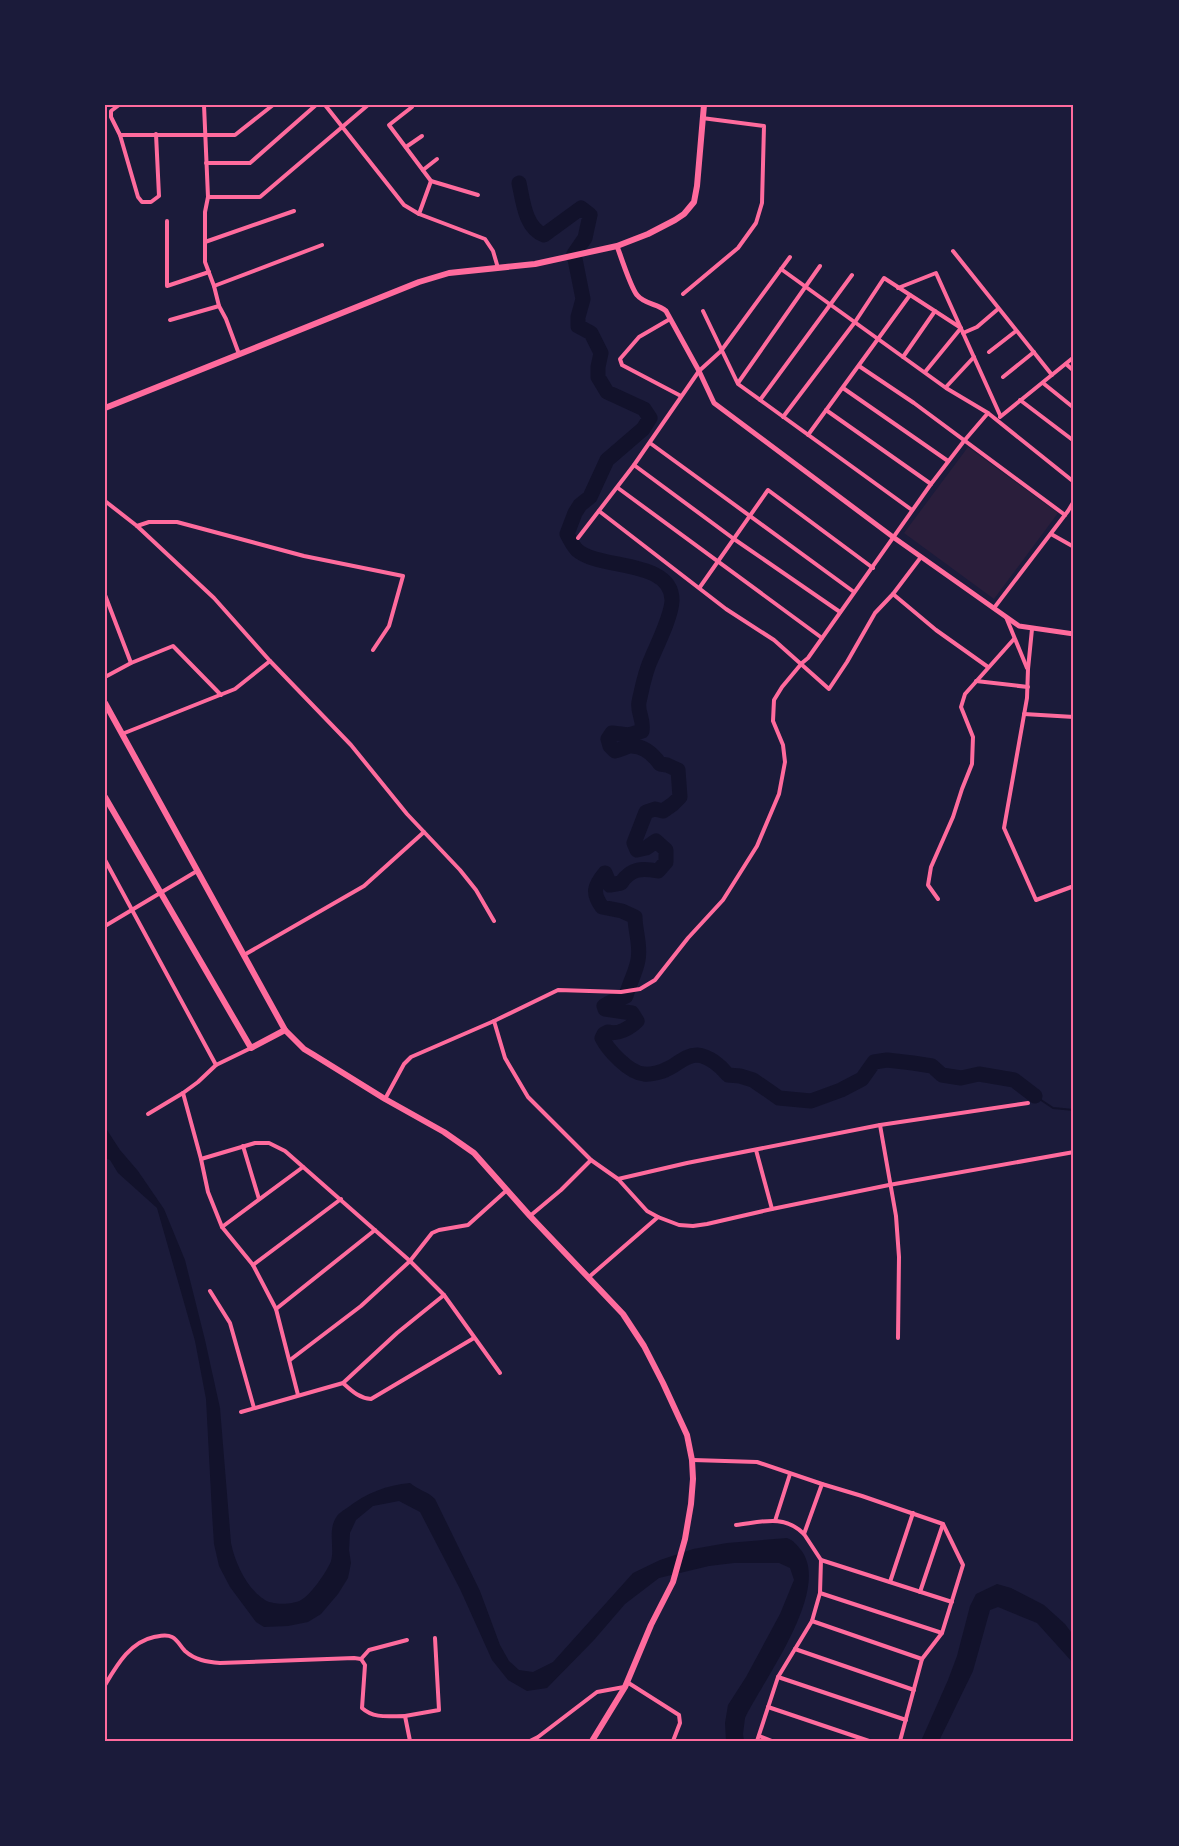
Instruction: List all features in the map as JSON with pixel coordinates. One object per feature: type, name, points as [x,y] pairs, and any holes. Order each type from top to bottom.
[{"type":"main road","points":[[105,408],[419,282],[449,273],[535,264],[617,246],[648,234],[684,214],[694,202],[704,105]]},
{"type":"main road","points":[[105,703],[285,1030],[304,1049],[462,1144],[474,1154],[623,1314],[663,1383],[687,1436],[692,1460],[691,1504],[685,1539],[673,1582],[651,1625],[626,1684],[592,1741]]},
{"type":"main road","points":[[105,797],[251,1048],[285,1030]]},
{"type":"street","points":[[118,105],[111,111],[111,117],[120,135],[138,196],[142,201],[150,202],[159,196],[156,134]]},
{"type":"street","points":[[204,105],[208,197],[205,212],[205,262],[238,354]]},
{"type":"street","points":[[120,135],[235,135],[273,105]]},
{"type":"street","points":[[206,163],[250,163],[316,105]]},
{"type":"street","points":[[325,105],[404,205],[419,214],[485,239],[494,251],[498,268]]},
{"type":"street","points":[[208,197],[260,197],[368,105]]},
{"type":"street","points":[[412,107],[389,125],[431,182],[478,195]]},
{"type":"street","points":[[683,294],[738,248],[756,223],[762,204],[764,126],[702,118]]},
{"type":"street","points":[[406,147],[422,135]]},
{"type":"street","points":[[423,170],[437,159]]},
{"type":"street","points":[[419,214],[431,182]]},
{"type":"street","points":[[205,242],[294,211]]},
{"type":"street","points":[[167,221],[167,285],[209,272]]},
{"type":"street","points":[[214,286],[322,246]]},
{"type":"street","points":[[617,246],[636,295],[661,306],[666,311],[714,403],[893,537],[1019,626],[1074,634]]},
{"type":"street","points":[[953,251],[1052,375]]},
{"type":"street","points":[[578,538],[618,488],[699,371],[721,351],[790,257]]},
{"type":"street","points":[[738,384],[820,266]]},
{"type":"street","points":[[781,269],[946,388],[987,413],[1074,482]]},
{"type":"street","points":[[898,288],[936,273],[1000,415],[999,423]]},
{"type":"street","points":[[760,400],[852,275]]},
{"type":"street","points":[[783,417],[855,322],[884,278],[962,331]]},
{"type":"street","points":[[808,435],[910,295]]},
{"type":"street","points":[[170,320],[219,306]]},
{"type":"street","points":[[925,372],[962,331],[977,327],[998,309]]},
{"type":"street","points":[[703,311],[738,384],[912,510]]},
{"type":"street","points":[[903,357],[934,311]]},
{"type":"street","points":[[670,319],[639,338],[620,359],[622,365],[681,396]]},
{"type":"street","points":[[989,352],[1016,331]]},
{"type":"street","points":[[1003,377],[1034,352]]},
{"type":"street","points":[[946,388],[974,357]]},
{"type":"street","points":[[1000,415],[1074,357]]},
{"type":"street","points":[[1066,364],[1074,371]]},
{"type":"street","points":[[860,366],[1066,513],[1074,514]]},
{"type":"street","points":[[1042,383],[1074,408]]},
{"type":"street","points":[[843,388],[948,461]]},
{"type":"street","points":[[1020,400],[1074,441]]},
{"type":"street","points":[[826,410],[931,484]]},
{"type":"street","points":[[385,1099],[404,1064],[411,1057],[558,990],[633,990],[655,981],[688,938],[723,900],[757,846],[779,794],[785,762],[783,745],[773,721],[774,700],[782,687],[808,658],[948,461],[987,413]]},
{"type":"street","points":[[650,443],[854,592]]},
{"type":"street","points":[[634,465],[734,539],[840,612]]},
{"type":"street","points":[[618,488],[822,638]]},
{"type":"street","points":[[699,587],[768,490],[873,568]]},
{"type":"street","points":[[105,501],[137,526],[214,598],[270,661],[351,745],[407,814],[470,883],[494,921]]},
{"type":"street","points":[[994,609],[1074,501]]},
{"type":"street","points":[[599,511],[726,609],[774,640],[829,689],[875,613],[893,594],[921,557]]},
{"type":"street","points":[[137,526],[149,522],[177,522],[304,556],[403,576],[389,626],[373,651]]},
{"type":"street","points":[[1051,534],[1074,547]]},
{"type":"street","points":[[893,594],[936,630],[988,667]]},
{"type":"street","points":[[105,596],[131,663]]},
{"type":"street","points":[[1005,617],[1028,669]]},
{"type":"street","points":[[1032,629],[1028,687],[1004,828],[1036,900],[1074,886]]},
{"type":"street","points":[[938,899],[928,885],[931,867],[972,765],[973,737],[961,707],[965,694],[975,681],[1014,639]]},
{"type":"street","points":[[105,677],[131,663],[173,646],[221,695]]},
{"type":"street","points":[[122,734],[235,689],[270,661]]},
{"type":"street","points":[[975,681],[1028,687]]},
{"type":"street","points":[[1024,714],[1074,717]]},
{"type":"street","points":[[244,955],[364,886],[424,832]]},
{"type":"street","points":[[105,860],[216,1065]]},
{"type":"street","points":[[105,926],[198,871]]},
{"type":"street","points":[[494,1021],[505,1058],[528,1097],[591,1160],[618,1179],[647,1211],[679,1225],[707,1224],[889,1185],[1074,1152]]},
{"type":"street","points":[[148,1114],[183,1093],[216,1065],[251,1048]]},
{"type":"street","points":[[183,1093],[208,1192],[222,1227],[253,1265],[276,1309],[298,1395]]},
{"type":"street","points":[[618,1179],[880,1125],[1028,1103]]},
{"type":"street","points":[[880,1125],[896,1216],[899,1257],[898,1338]]},
{"type":"street","points":[[201,1159],[262,1142],[276,1145],[341,1199],[444,1295],[500,1373]]},
{"type":"street","points":[[243,1146],[259,1199]]},
{"type":"street","points":[[756,1150],[772,1209]]},
{"type":"street","points":[[530,1216],[561,1190],[591,1160]]},
{"type":"street","points":[[222,1227],[303,1167]]},
{"type":"street","points":[[290,1359],[361,1306],[410,1261],[432,1233],[468,1225],[507,1190]]},
{"type":"street","points":[[253,1265],[341,1199]]},
{"type":"street","points":[[589,1277],[658,1217]]},
{"type":"street","points":[[276,1309],[375,1230]]},
{"type":"street","points":[[210,1291],[230,1323],[254,1408]]},
{"type":"street","points":[[241,1412],[343,1383],[444,1295]]},
{"type":"street","points":[[343,1383],[355,1394],[371,1399],[474,1338]]},
{"type":"street","points":[[692,1460],[757,1462],[943,1524],[963,1565],[942,1633],[922,1659],[900,1741]]},
{"type":"street","points":[[775,1521],[790,1474]]},
{"type":"street","points":[[804,1534],[822,1484]]},
{"type":"street","points":[[890,1582],[913,1513]]},
{"type":"street","points":[[736,1525],[775,1521],[795,1525],[804,1534],[821,1560],[820,1593],[812,1621],[778,1677],[758,1739],[772,1741]]},
{"type":"street","points":[[920,1592],[943,1524]]},
{"type":"street","points":[[821,1560],[952,1602]]},
{"type":"street","points":[[820,1593],[942,1633]]},
{"type":"street","points":[[812,1621],[922,1659]]},
{"type":"street","points":[[105,1685],[116,1666],[132,1648],[146,1639],[162,1635],[175,1638],[185,1651],[205,1662],[220,1664],[361,1659]]},
{"type":"street","points":[[361,1659],[364,1665],[362,1708],[368,1714],[405,1716],[439,1710],[435,1638]]},
{"type":"street","points":[[361,1659],[369,1650],[407,1640]]},
{"type":"street","points":[[795,1649],[914,1690]]},
{"type":"street","points":[[778,1677],[906,1720]]},
{"type":"street","points":[[530,1741],[537,1739],[597,1692],[626,1684],[679,1715],[680,1723],[674,1741]]},
{"type":"street","points":[[768,1707],[869,1741]]},
{"type":"street","points":[[405,1716],[410,1741]]},
{"type":"shaded area","points":[[968,447],[1058,513],[994,599],[904,533]]},
{"type":"shaded area","points":[[105,1127],[164,1209],[185,1260],[220,1408],[231,1543],[235,1559],[243,1575],[259,1595],[268,1602],[278,1604],[293,1603],[305,1598],[331,1561],[332,1527],[338,1515],[369,1494],[410,1483],[435,1499],[480,1591],[500,1645],[509,1661],[519,1670],[533,1672],[553,1662],[633,1573],[660,1560],[693,1549],[727,1543],[787,1538],[801,1550],[808,1567],[808,1588],[802,1611],[791,1635],[745,1718],[744,1741],[726,1741],[725,1723],[728,1705],[780,1614],[794,1580],[790,1568],[779,1563],[734,1563],[709,1566],[659,1578],[625,1604],[547,1688],[527,1691],[508,1680],[492,1660],[460,1589],[420,1512],[399,1501],[373,1506],[356,1520],[350,1533],[351,1563],[348,1578],[321,1614],[308,1622],[288,1626],[264,1627],[256,1622],[230,1587],[219,1566],[214,1544],[206,1399],[195,1341],[157,1208],[118,1173],[110,1160],[105,1158]]},
{"type":"shaded area","points":[[997,1584],[1011,1588],[1044,1605],[1065,1624],[1074,1636],[1074,1664],[1037,1623],[998,1607],[990,1610],[973,1671],[939,1741],[921,1741],[957,1656],[970,1606],[976,1594]]},
{"type":"waterway","points":[[519,183],[529,220],[544,235],[581,208],[590,215],[585,238],[574,254],[583,299],[578,326],[591,333],[601,353],[598,377],[607,392],[644,409],[650,418],[643,429],[607,460],[590,497],[580,505],[575,513],[567,534],[577,550],[587,556],[633,567],[661,578],[669,588],[672,601],[667,622],[643,685],[639,706],[642,731],[629,735],[612,733],[608,739],[615,751],[630,746],[640,747],[660,764],[678,770],[680,797],[663,811],[655,809],[646,812],[634,843],[637,850],[646,848],[656,841],[666,850],[666,862],[658,871],[637,870],[629,874],[621,883],[610,885],[605,873],[598,882],[596,894],[602,907],[622,911],[635,917],[639,949],[637,964],[626,996],[604,1006],[605,1009],[632,1013],[637,1021],[624,1030],[616,1033],[608,1032],[602,1038],[620,1060],[638,1073],[659,1072],[697,1055],[714,1062],[728,1075],[753,1080],[779,1098],[811,1101],[862,1079],[874,1062],[887,1060],[932,1066],[942,1075],[961,1078],[979,1074],[1014,1080],[1035,1096]]},
{"type":"waterway","points":[[1035,1096],[1053,1108],[1074,1110]]}]
